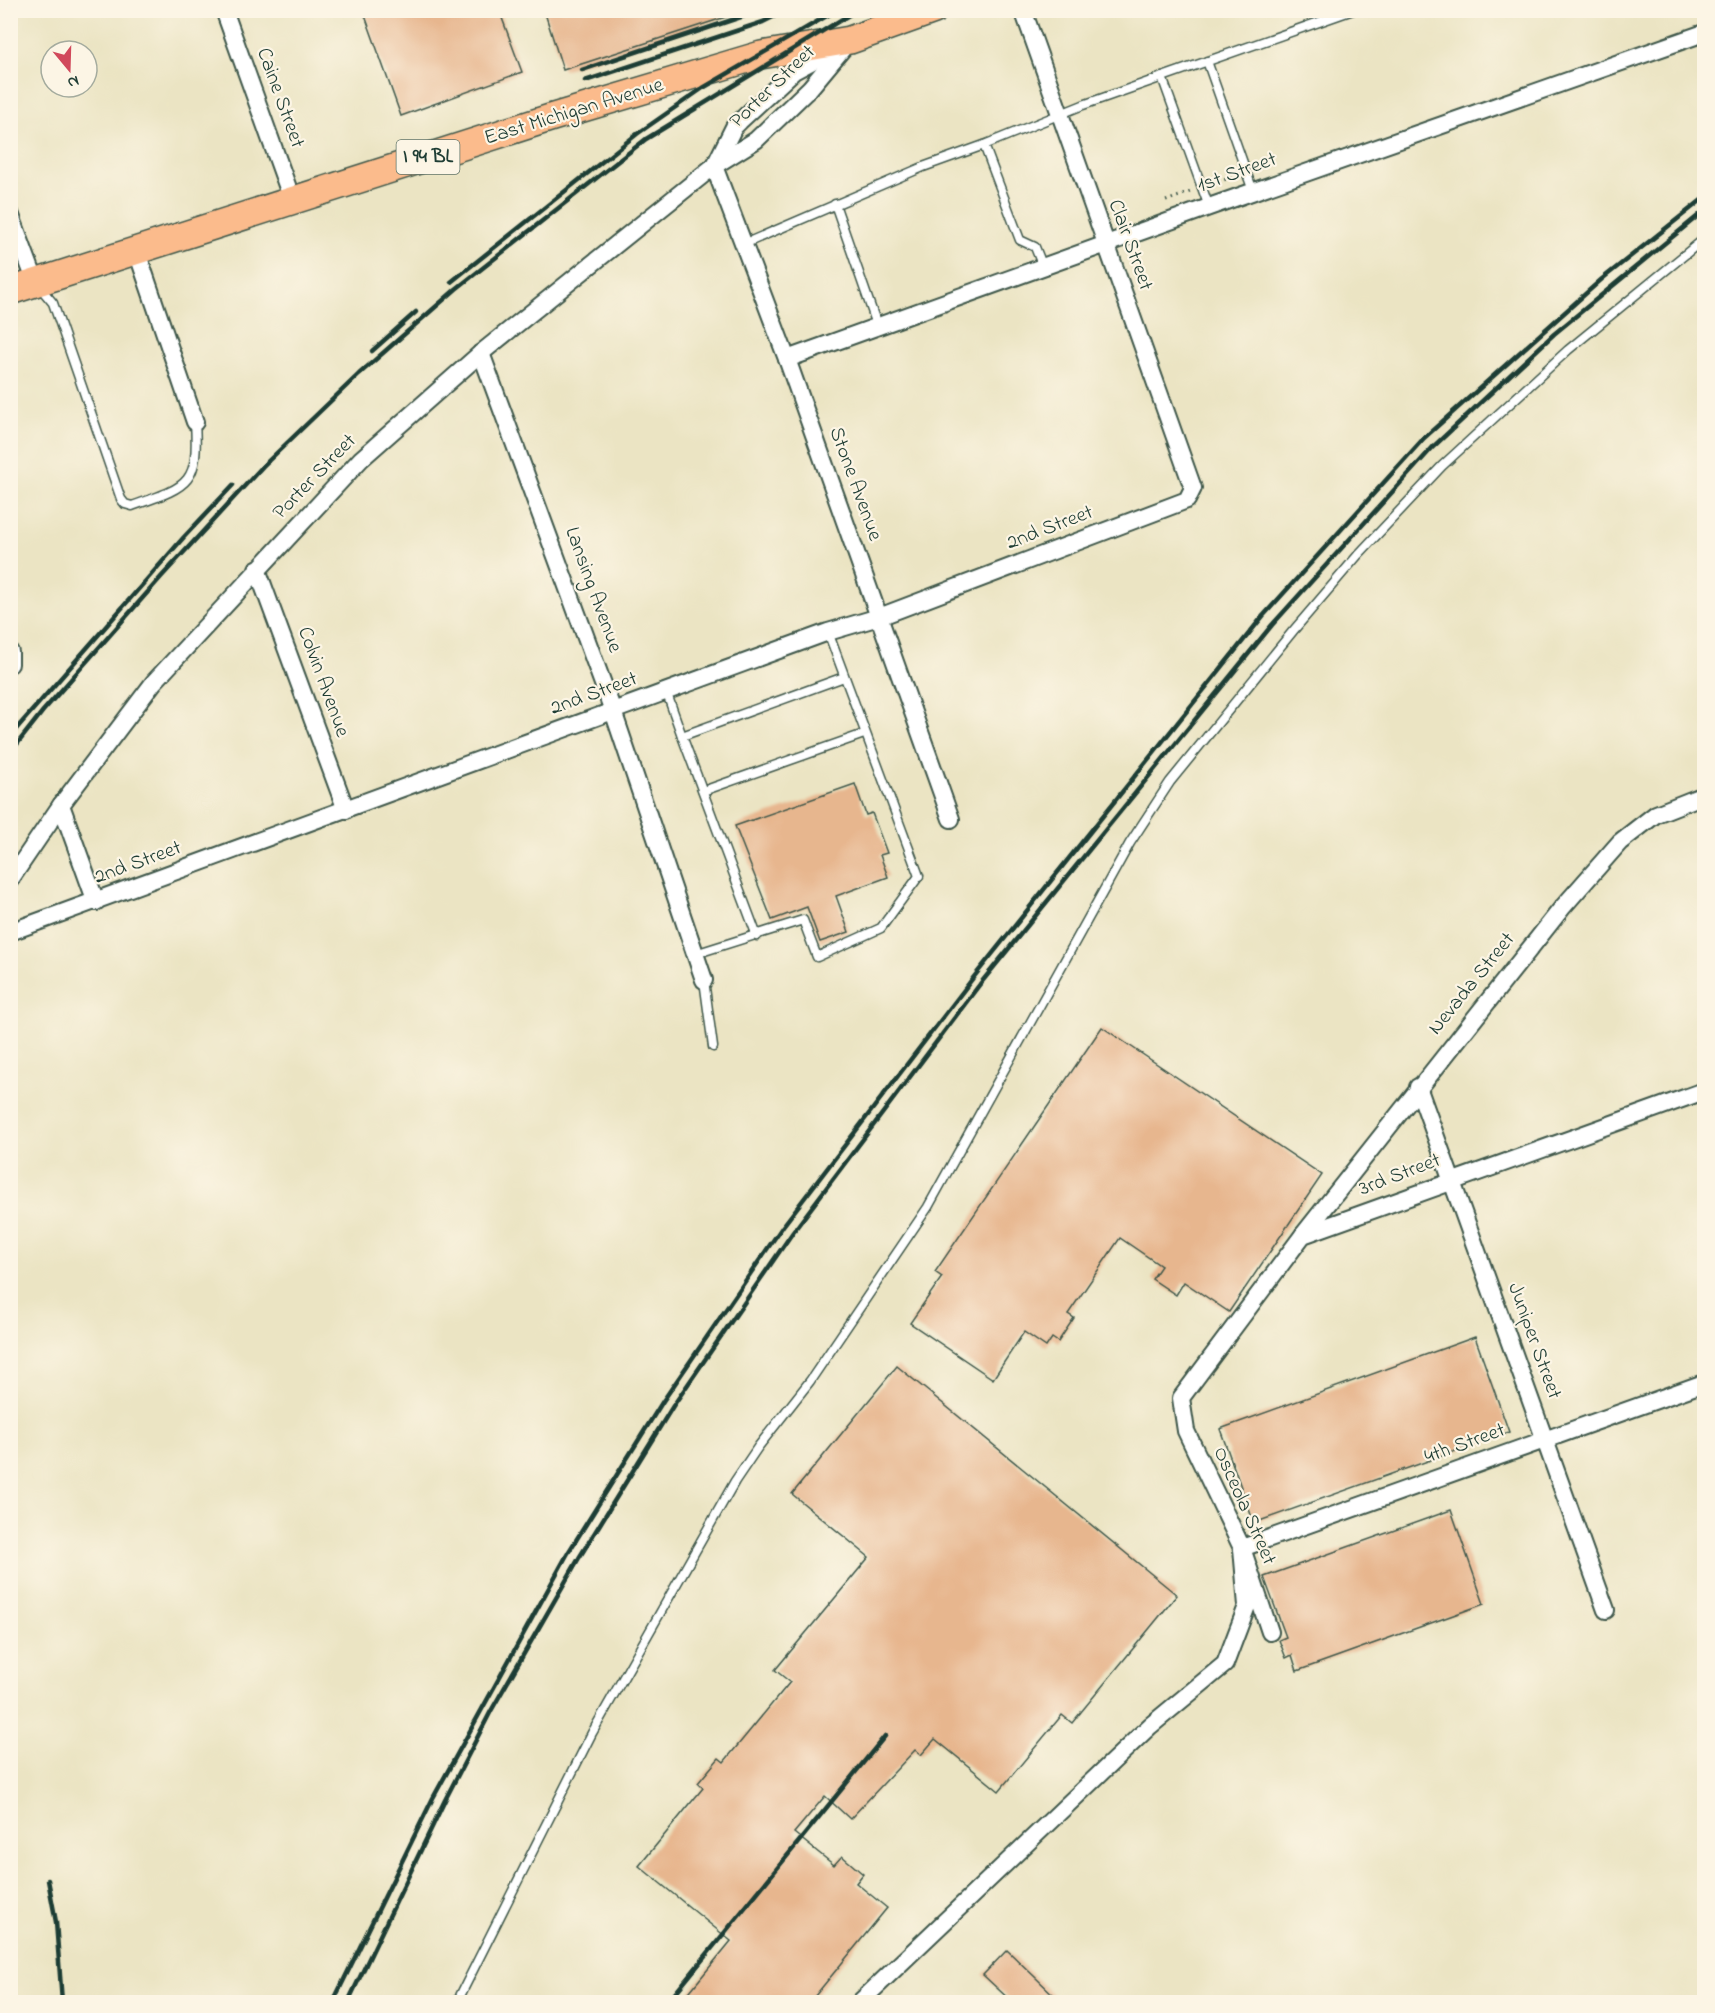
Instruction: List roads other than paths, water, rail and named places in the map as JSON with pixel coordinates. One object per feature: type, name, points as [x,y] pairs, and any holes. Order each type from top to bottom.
[{"type":"highway","name":"East Michigan Avenue","points":[[10,291],[553,117],[750,58],[796,47],[850,40],[934,10]]},
{"type":"street","name":"Caine Street","points":[[224,10],[293,202]]},
{"type":"street","name":"Clair Street","points":[[1023,10],[1193,488],[1191,496]]},
{"type":"street","name":"1st Street","points":[[787,359],[1107,246],[1253,191],[1704,33]]},
{"type":"street","name":"Porter Street","points":[[714,166],[734,128],[794,71],[850,40]]},
{"type":"street","name":"Porter Street","points":[[10,880],[61,806],[154,682],[361,459],[481,353],[714,166],[756,140],[810,88],[850,40]]},
{"type":"street","name":"Stone Avenue","points":[[714,166],[787,359],[951,819]]},
{"type":"street","points":[[10,213],[36,283]]},
{"type":"street","points":[[136,252],[195,422]]},
{"type":"street","name":"Lansing Avenue","points":[[481,353],[613,711],[704,980]]},
{"type":"street","name":"2nd Street","points":[[10,932],[828,632],[879,616],[1187,500],[1191,496]]},
{"type":"street","name":"Colvin Avenue","points":[[257,569],[346,810]]},
{"type":"street","points":[[10,652],[10,664]]},
{"type":"street","name":"Nevada Street","points":[[1303,1235],[1562,908],[1620,842],[1656,814],[1704,795]]},
{"type":"street","points":[[61,806],[96,902]]},
{"type":"street","name":"Juniper Street","points":[[1418,1087],[1606,1610]]},
{"type":"street","name":"3rd Street","points":[[1303,1235],[1704,1091]]},
{"type":"street","name":"Osceola Street","points":[[1270,1632],[1242,1548],[1186,1431],[1181,1398],[1303,1235]]},
{"type":"street","name":"4th Street","points":[[1242,1548],[1704,1383]]},
{"type":"street","points":[[860,2002],[1150,1726],[1224,1664],[1247,1606],[1242,1548]]},
{"type":"lane","points":[[744,244],[923,166],[1162,77],[1353,10]]},
{"type":"lane","points":[[1207,61],[1253,191]]},
{"type":"lane","points":[[1162,77],[1209,207]]},
{"type":"lane","points":[[984,145],[1019,237],[1035,247],[1043,267]]},
{"type":"lane","points":[[835,204],[877,326]]},
{"type":"lane","points":[[457,2002],[592,1733],[735,1481],[817,1371],[928,1207],[1130,843],[1164,791],[1307,614],[1442,466],[1568,350],[1704,238]]},
{"type":"lane","points":[[36,283],[53,303],[125,504],[132,506],[173,491],[189,477],[197,456],[195,422]]},
{"type":"lane","points":[[694,954],[803,920],[817,957],[881,928],[918,876],[828,632]]},
{"type":"lane","points":[[682,736],[844,677]]},
{"type":"lane","points":[[666,691],[757,936]]},
{"type":"lane","points":[[704,791],[864,734]]},
{"type":"lane","points":[[704,980],[713,1047]]},
{"type":"railway","points":[[582,70],[762,10]]},
{"type":"railway","points":[[585,81],[763,22],[787,10]]},
{"type":"railway","points":[[451,282],[637,134],[703,88],[837,10]]},
{"type":"railway","points":[[10,753],[43,711],[162,576],[263,466],[359,374],[456,289],[646,139],[857,10]]},
{"type":"railway","points":[[333,2002],[433,1798],[568,1553],[663,1401],[783,1226],[973,978],[1263,616],[1424,438],[1602,279],[1704,198]]},
{"type":"railway","points":[[348,2002],[445,1800],[491,1711],[579,1558],[673,1406],[793,1232],[980,984],[1272,625],[1433,447],[1554,334],[1704,211]]},
{"type":"railway","points":[[372,351],[416,312]]},
{"type":"railway","points":[[10,736],[184,537],[233,485]]},
{"type":"railway","points":[[668,2002],[885,1736]]},
{"type":"railway","points":[[48,1880],[56,1922],[62,2002]]}]
